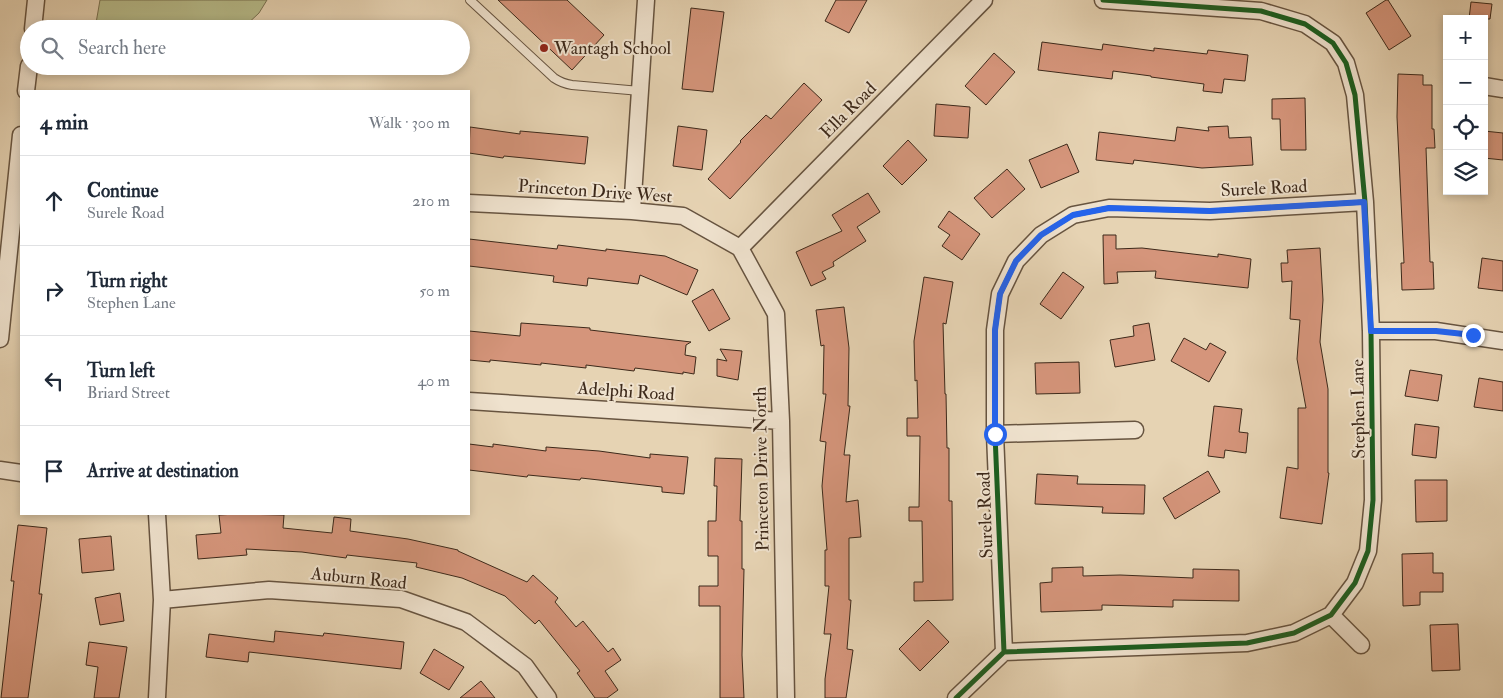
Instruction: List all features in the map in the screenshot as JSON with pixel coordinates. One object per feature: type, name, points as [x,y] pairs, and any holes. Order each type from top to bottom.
[{"type":"street","points":[[34,20],[36,0]]},
{"type":"street","points":[[632,211],[646,0]]},
{"type":"street","name":"Ella Road","points":[[740,248],[984,0]]},
{"type":"street","name":"Stephen Lane","points":[[1004,652],[1247,643],[1294,633],[1331,615],[1355,583],[1368,551],[1373,500],[1371,331],[1364,202],[1355,95],[1346,62],[1333,42],[1305,24],[1261,11],[1103,0]]},
{"type":"street","points":[[26,90],[28,75]]},
{"type":"street","points":[[1488,87],[1503,89]]},
{"type":"street","points":[[0,339],[1,309],[20,144]]},
{"type":"street","name":"Surele Road","points":[[1004,652],[995,434],[995,330],[1000,294],[1016,261],[1041,235],[1073,215],[1109,208],[1210,211],[1364,202]]},
{"type":"street","name":"Princeton Drive West","points":[[470,203],[632,211],[683,216],[740,248]]},
{"type":"street","name":"Princeton Drive North","points":[[740,248],[776,314],[781,421],[786,698]]},
{"type":"street","points":[[1371,331],[1436,331],[1503,341]]},
{"type":"street","name":"Adelphi Road","points":[[470,401],[781,421]]},
{"type":"street","points":[[995,434],[1135,430]]},
{"type":"street","points":[[0,470],[20,472]]},
{"type":"street","points":[[157,515],[162,600],[157,698]]},
{"type":"street","name":"Auburn Road","points":[[162,600],[269,590],[401,599],[466,622],[525,666],[548,698]]},
{"type":"street","points":[[1331,615],[1361,645]]},
{"type":"street","points":[[956,698],[1004,652]]},
{"type":"lane","points":[[470,0],[554,78],[566,85],[640,91]]},
{"type":"green space","points":[[100,0],[267,0],[259,13],[252,20],[97,20]]},
{"type":"building","points":[[498,0],[567,0],[604,35],[572,70]]},
{"type":"building","points":[[836,0],[867,0],[849,33],[825,21]]},
{"type":"building","points":[[1388,0],[1411,36],[1389,50],[1366,13]]},
{"type":"building","points":[[1471,2],[1492,4],[1490,19],[1488,19],[1488,15],[1469,15]]},
{"type":"building","points":[[691,8],[724,12],[713,92],[682,89]]},
{"type":"building","points":[[1042,42],[1102,50],[1103,44],[1154,51],[1154,48],[1207,54],[1208,50],[1248,55],[1245,81],[1224,79],[1222,93],[1203,91],[1204,84],[1113,71],[1112,79],[1038,70]]},
{"type":"building","points":[[994,53],[1015,72],[986,105],[965,86]]},
{"type":"building","points":[[1398,74],[1423,75],[1423,85],[1432,85],[1432,129],[1434,129],[1435,148],[1426,148],[1430,262],[1433,262],[1434,289],[1402,290],[1401,263],[1404,263],[1397,117]]},
{"type":"building","points":[[804,83],[822,100],[730,199],[708,179],[740,141],[766,115],[771,119]]},
{"type":"building","points":[[1305,98],[1306,150],[1281,150],[1280,119],[1272,119],[1272,99]]},
{"type":"building","points":[[936,104],[970,107],[968,138],[934,136]]},
{"type":"building","points":[[678,126],[707,130],[702,170],[673,166]]},
{"type":"building","points":[[1228,126],[1229,138],[1251,137],[1253,165],[1202,168],[1134,160],[1133,164],[1096,160],[1099,132],[1175,141],[1177,127],[1209,131],[1208,127]]},
{"type":"building","points":[[470,127],[520,134],[520,131],[588,137],[585,164],[504,156],[503,158],[470,153]]},
{"type":"building","points":[[1488,131],[1503,133],[1503,160],[1488,158]]},
{"type":"building","points":[[908,140],[927,160],[902,185],[883,166]]},
{"type":"building","points":[[1067,144],[1079,172],[1041,188],[1029,160]]},
{"type":"building","points":[[1007,169],[1025,189],[992,218],[974,198]]},
{"type":"building","points":[[868,193],[880,212],[857,227],[866,241],[833,262],[834,266],[822,272],[826,279],[811,286],[796,252],[842,231],[832,215]]},
{"type":"building","points":[[949,211],[980,234],[962,260],[942,246],[950,235],[938,227]]},
{"type":"building","points":[[1103,235],[1116,235],[1116,249],[1142,248],[1218,257],[1218,254],[1251,259],[1248,288],[1155,278],[1156,271],[1117,272],[1118,283],[1104,284]]},
{"type":"building","points":[[470,239],[557,249],[558,245],[665,256],[698,270],[687,295],[640,275],[638,284],[588,278],[587,286],[553,282],[554,276],[470,266]]},
{"type":"building","points":[[1320,248],[1323,300],[1320,342],[1328,389],[1329,473],[1322,524],[1280,518],[1287,467],[1298,469],[1298,408],[1306,408],[1297,359],[1300,320],[1290,319],[1292,281],[1282,282],[1281,263],[1288,263],[1287,250]]},
{"type":"building","points":[[1482,258],[1503,261],[1503,291],[1478,288]]},
{"type":"building","points":[[1063,272],[1084,287],[1061,319],[1040,304]]},
{"type":"building","points":[[924,277],[953,282],[946,324],[943,323],[947,448],[949,448],[949,501],[952,501],[953,600],[914,601],[914,582],[923,582],[922,521],[909,521],[909,507],[919,507],[920,436],[907,436],[907,418],[918,418],[914,341]]},
{"type":"building","points":[[713,289],[730,319],[709,331],[692,301]]},
{"type":"building","points":[[844,307],[849,348],[848,406],[850,406],[844,455],[850,455],[846,502],[858,500],[861,537],[849,538],[849,600],[851,600],[847,649],[853,650],[846,698],[825,698],[825,679],[831,634],[824,634],[829,586],[825,586],[825,550],[827,550],[822,486],[826,442],[820,441],[826,394],[823,394],[824,345],[821,346],[816,310]]},
{"type":"building","points":[[521,323],[590,328],[590,330],[691,342],[686,345],[685,355],[696,357],[694,374],[635,368],[634,371],[586,365],[586,368],[541,363],[541,365],[470,360],[470,331],[520,336]]},
{"type":"building","points":[[1149,323],[1155,360],[1115,367],[1110,340],[1134,336],[1133,326]]},
{"type":"building","points":[[1184,338],[1206,350],[1210,343],[1226,352],[1209,382],[1171,361]]},
{"type":"building","points":[[720,349],[742,351],[738,380],[717,376],[717,359],[727,361]]},
{"type":"building","points":[[1079,362],[1080,393],[1036,394],[1035,363]]},
{"type":"building","points":[[1410,370],[1442,375],[1438,401],[1405,396]]},
{"type":"building","points":[[1479,378],[1503,382],[1503,411],[1474,407]]},
{"type":"building","points":[[1214,406],[1242,409],[1239,432],[1248,433],[1246,453],[1225,450],[1224,458],[1208,456]]},
{"type":"building","points":[[1415,424],[1439,427],[1436,458],[1412,455]]},
{"type":"building","points":[[470,444],[493,447],[493,444],[546,451],[546,447],[599,451],[650,458],[650,454],[688,457],[684,494],[662,492],[662,487],[581,478],[580,480],[528,475],[527,477],[470,470]]},
{"type":"building","points":[[715,458],[742,459],[740,521],[742,521],[742,569],[744,569],[742,655],[744,698],[720,698],[720,606],[699,606],[699,586],[718,586],[718,556],[708,556],[708,521],[716,521],[717,486],[714,486]]},
{"type":"building","points":[[1208,471],[1220,492],[1175,519],[1163,498]]},
{"type":"building","points":[[1037,474],[1078,476],[1077,484],[1145,485],[1144,514],[1102,513],[1103,507],[1035,504]]},
{"type":"building","points":[[1415,480],[1447,480],[1447,521],[1416,522]]},
{"type":"building","points":[[219,515],[284,515],[283,528],[332,533],[334,517],[351,519],[350,531],[408,539],[458,550],[527,582],[533,575],[558,598],[555,602],[576,627],[583,621],[608,652],[613,648],[621,660],[605,671],[618,690],[607,698],[595,698],[577,673],[580,671],[539,620],[535,624],[505,596],[462,578],[416,567],[417,563],[347,555],[346,558],[302,552],[246,549],[247,555],[198,559],[196,535],[221,533]]},
{"type":"building","points":[[18,525],[47,528],[39,594],[42,594],[28,698],[1,698],[14,581],[11,581]]},
{"type":"building","points":[[111,536],[114,570],[82,573],[79,539]]},
{"type":"building","points":[[1433,553],[1433,573],[1443,573],[1443,592],[1420,592],[1420,605],[1403,606],[1402,554]]},
{"type":"building","points":[[1083,567],[1083,576],[1120,575],[1193,578],[1193,569],[1239,570],[1239,601],[1173,600],[1173,607],[1102,605],[1102,610],[1041,612],[1040,583],[1052,582],[1052,568]]},
{"type":"building","points":[[120,593],[124,621],[100,625],[95,598]]},
{"type":"building","points":[[928,620],[949,642],[920,671],[899,649]]},
{"type":"building","points":[[1458,624],[1460,670],[1432,671],[1430,625]]},
{"type":"building","points":[[275,631],[323,636],[324,633],[404,642],[401,669],[249,652],[248,662],[206,657],[209,634],[274,642]]},
{"type":"building","points":[[89,642],[127,647],[119,698],[94,698],[98,667],[86,665]]},
{"type":"building","points":[[434,649],[464,667],[449,690],[420,673]]},
{"type":"building","points":[[481,681],[495,698],[460,698]]},
{"type":"cycle path","points":[[1004,652],[1247,643],[1294,633],[1331,615],[1355,583],[1368,551],[1373,500],[1371,331],[1365,202],[1355,95],[1346,63],[1333,43],[1305,24],[1261,11],[1103,0]]},
{"type":"cycle path","points":[[956,698],[1004,652],[995,434],[995,330],[1000,294],[1016,261],[1041,235],[1073,215],[1109,208],[1210,211],[1365,202]]},
{"type":"place","name":"Wantagh School","points":[[544,48]]},
{"type":"route","points":[[995,434],[995,330],[1000,294],[1016,261],[1041,235],[1073,215],[1109,208],[1210,211],[1364,202],[1371,331],[1436,331],[1473,335]]}]
